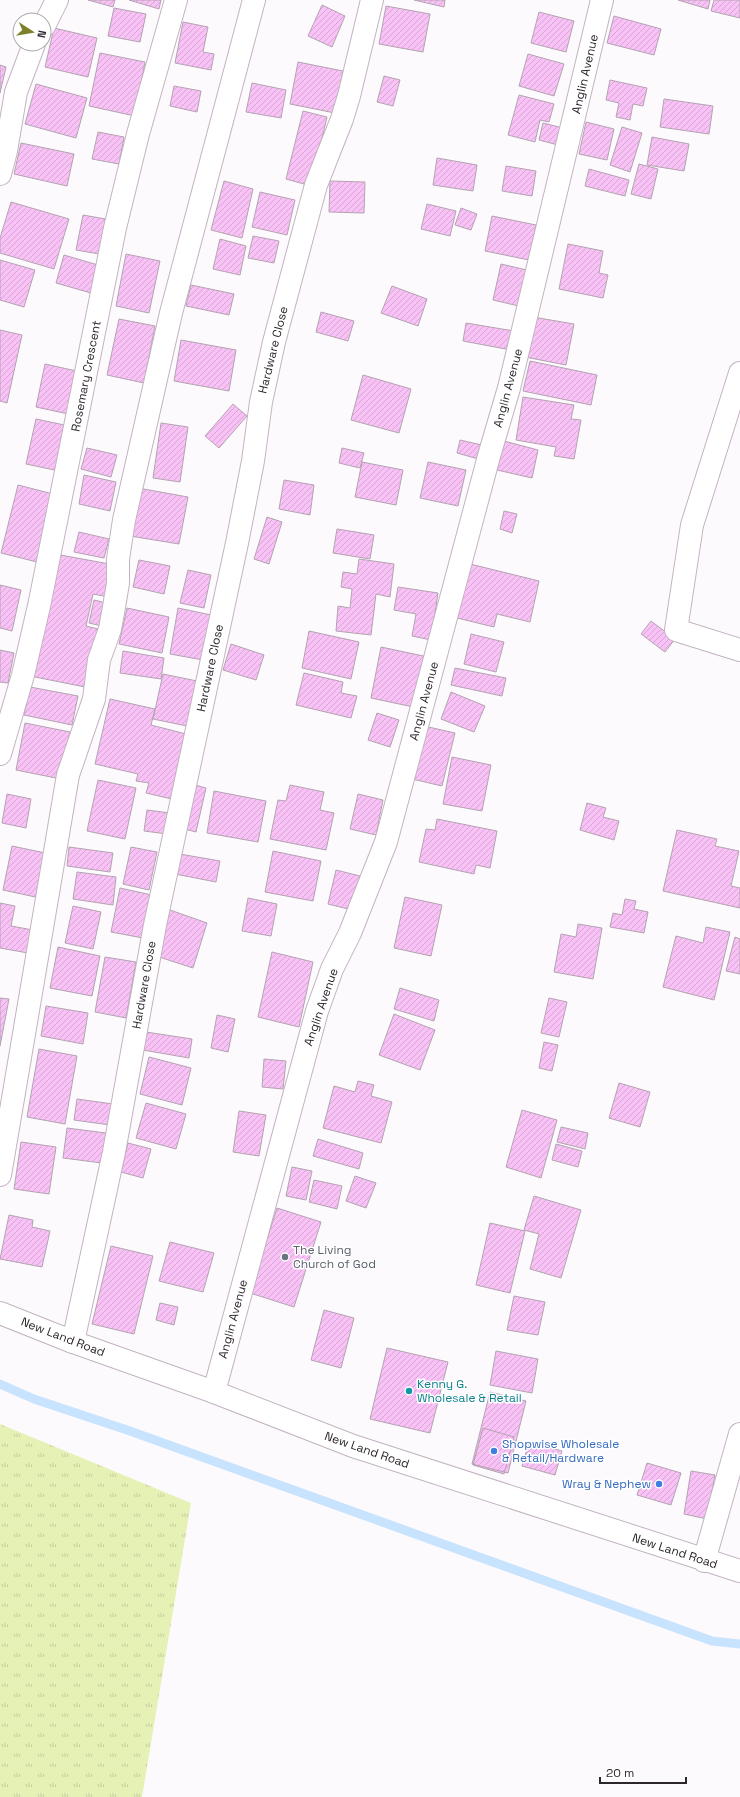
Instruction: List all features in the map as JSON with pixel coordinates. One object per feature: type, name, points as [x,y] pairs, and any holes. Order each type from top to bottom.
[{"type":"street","points":[[51,12],[57,0]]},
{"type":"street","name":"Rosemary Crescent","points":[[0,754],[24,675],[71,452],[115,228],[138,134],[176,0]]},
{"type":"street","points":[[0,1174],[68,775],[94,699],[99,660],[112,621],[118,583],[118,559],[124,520],[170,313],[254,0]]},
{"type":"street","name":"Hardware Close","points":[[73,1342],[114,1152],[155,925],[237,543],[253,461],[261,402],[272,350],[316,184],[342,119],[349,96],[372,0]]},
{"type":"street","name":"Anglin Avenue","points":[[214,1392],[317,1011],[332,969],[350,933],[386,842],[509,388],[602,0]]},
{"type":"street","points":[[0,174],[6,151],[16,92],[31,52]]},
{"type":"street","points":[[740,373],[692,525],[676,630],[740,650]]},
{"type":"street","name":"New Land Road","points":[[0,1313],[73,1342],[214,1392],[354,1446],[740,1571]]},
{"type":"street","points":[[704,1560],[740,1434]]},
{"type":"green space","points":[[0,1424],[191,1503],[142,1797],[0,1797]]},
{"type":"building","points":[[88,0],[115,0],[113,7]]},
{"type":"building","points":[[129,0],[161,0],[159,9]]},
{"type":"building","points":[[414,0],[445,0],[444,7]]},
{"type":"building","points":[[678,0],[710,0],[708,9]]},
{"type":"building","points":[[714,0],[740,0],[740,18],[711,11]]},
{"type":"building","points":[[322,5],[345,16],[332,47],[308,36]]},
{"type":"building","points":[[386,6],[430,14],[423,52],[379,44]]},
{"type":"building","points":[[114,8],[146,14],[140,42],[108,36]]},
{"type":"building","points":[[539,12],[574,21],[566,52],[531,43]]},
{"type":"building","points":[[614,16],[661,29],[654,55],[607,43]]},
{"type":"building","points":[[183,22],[208,27],[203,52],[214,54],[211,70],[175,63]]},
{"type":"building","points":[[54,28],[97,38],[88,77],[45,67],[48,52],[52,52],[52,37]]},
{"type":"building","points":[[100,53],[145,62],[135,116],[89,106]]},
{"type":"building","points":[[528,54],[564,64],[554,96],[519,86]]},
{"type":"building","points":[[298,62],[343,71],[335,113],[290,104]]},
{"type":"building","points":[[0,65],[6,67],[0,93]]},
{"type":"building","points":[[384,76],[400,80],[393,106],[377,102]]},
{"type":"building","points":[[610,80],[647,88],[643,106],[633,104],[630,120],[616,117],[619,103],[606,100]]},
{"type":"building","points":[[252,83],[286,90],[281,118],[246,112]]},
{"type":"building","points":[[36,84],[87,98],[76,138],[25,124]]},
{"type":"building","points":[[174,86],[201,91],[197,112],[170,106]]},
{"type":"building","points":[[519,95],[554,104],[549,122],[540,120],[535,142],[508,135]]},
{"type":"building","points":[[664,99],[713,106],[709,134],[660,127]]},
{"type":"building","points":[[303,111],[327,117],[311,186],[286,179]]},
{"type":"building","points":[[586,122],[614,129],[607,160],[579,154]]},
{"type":"building","points":[[543,123],[563,128],[558,145],[539,140]]},
{"type":"building","points":[[622,127],[642,133],[630,172],[610,165]]},
{"type":"building","points":[[98,132],[124,137],[119,164],[92,159]]},
{"type":"building","points":[[652,137],[689,144],[684,171],[647,165]]},
{"type":"building","points":[[21,143],[74,154],[67,186],[14,174]]},
{"type":"building","points":[[437,158],[477,165],[473,191],[433,185]]},
{"type":"building","points":[[639,164],[658,169],[651,199],[631,194]]},
{"type":"building","points":[[506,166],[536,171],[532,196],[502,191]]},
{"type":"building","points":[[589,169],[629,180],[625,196],[585,186]]},
{"type":"building","points":[[224,181],[253,189],[242,238],[211,230]]},
{"type":"building","points":[[330,181],[365,182],[364,213],[329,212]]},
{"type":"building","points":[[260,192],[295,200],[287,235],[252,227]]},
{"type":"building","points":[[11,202],[69,219],[54,269],[0,253],[0,238]]},
{"type":"building","points":[[427,204],[456,211],[450,236],[421,229]]},
{"type":"building","points":[[461,208],[477,214],[471,230],[455,225]]},
{"type":"building","points":[[83,215],[111,220],[105,255],[76,250]]},
{"type":"building","points":[[492,216],[536,225],[529,260],[485,251]]},
{"type":"building","points":[[253,236],[279,241],[274,263],[248,258]]},
{"type":"building","points":[[220,239],[246,246],[240,275],[213,269]]},
{"type":"building","points":[[568,244],[603,251],[599,273],[608,275],[603,298],[559,289]]},
{"type":"building","points":[[126,254],[160,261],[149,313],[116,306]]},
{"type":"building","points":[[64,255],[98,265],[91,293],[56,283]]},
{"type":"building","points":[[0,260],[35,270],[24,307],[0,300]]},
{"type":"building","points":[[501,264],[531,271],[523,307],[493,300]]},
{"type":"building","points":[[191,285],[234,294],[229,315],[186,306]]},
{"type":"building","points":[[392,286],[427,299],[418,326],[381,313]]},
{"type":"building","points":[[321,312],[354,321],[348,341],[316,332]]},
{"type":"building","points":[[533,317],[574,324],[566,365],[525,357]]},
{"type":"building","points":[[119,319],[155,326],[144,383],[107,375]]},
{"type":"building","points":[[466,323],[514,331],[511,350],[463,341]]},
{"type":"building","points":[[0,330],[22,335],[7,403],[0,401]]},
{"type":"building","points":[[181,340],[236,350],[229,391],[174,381]]},
{"type":"building","points":[[530,361],[597,375],[591,405],[523,391]]},
{"type":"building","points":[[45,364],[81,372],[73,415],[36,407]]},
{"type":"building","points":[[363,375],[411,389],[399,433],[351,420]]},
{"type":"building","points":[[523,397],[574,405],[571,419],[581,420],[574,459],[554,456],[556,447],[516,440]]},
{"type":"building","points":[[233,404],[247,416],[219,448],[205,436]]},
{"type":"building","points":[[36,419],[69,426],[59,471],[26,464]]},
{"type":"building","points":[[161,423],[188,427],[180,482],[153,478]]},
{"type":"building","points":[[460,440],[486,446],[482,460],[457,453]]},
{"type":"building","points":[[504,441],[538,450],[532,478],[497,470]]},
{"type":"building","points":[[87,448],[117,455],[111,477],[81,469]]},
{"type":"building","points":[[342,448],[364,453],[360,468],[339,463]]},
{"type":"building","points":[[362,462],[403,470],[396,505],[355,497]]},
{"type":"building","points":[[428,462],[466,470],[458,506],[420,498]]},
{"type":"building","points":[[84,475],[116,482],[110,511],[79,504]]},
{"type":"building","points":[[284,480],[314,485],[310,515],[279,509]]},
{"type":"building","points":[[18,485],[57,495],[41,563],[1,553]]},
{"type":"building","points":[[138,488],[188,497],[179,544],[130,536]]},
{"type":"building","points":[[504,511],[517,514],[512,533],[500,529]]},
{"type":"building","points":[[267,517],[282,522],[269,564],[254,559]]},
{"type":"building","points":[[337,529],[374,535],[370,559],[333,553]]},
{"type":"building","points":[[79,532],[109,539],[104,558],[74,552]]},
{"type":"building","points":[[55,554],[115,565],[109,597],[93,594],[86,626],[102,630],[90,688],[30,676]]},
{"type":"building","points":[[359,559],[394,564],[390,597],[376,594],[371,635],[336,631],[338,606],[350,608],[352,589],[341,587],[343,572],[357,574]]},
{"type":"building","points":[[139,560],[170,566],[164,594],[133,587]]},
{"type":"building","points":[[466,563],[539,581],[530,622],[497,614],[494,627],[453,617]]},
{"type":"building","points":[[188,570],[211,575],[204,608],[180,603]]},
{"type":"building","points":[[0,585],[21,590],[12,631],[0,628]]},
{"type":"building","points":[[398,587],[438,593],[431,640],[412,636],[416,614],[394,610]]},
{"type":"building","points":[[94,600],[111,604],[106,627],[89,623]]},
{"type":"building","points":[[127,608],[169,617],[162,653],[119,644]]},
{"type":"building","points":[[178,608],[211,615],[203,660],[170,654]]},
{"type":"building","points":[[651,621],[675,639],[665,652],[641,634]]},
{"type":"building","points":[[309,631],[359,642],[351,679],[302,668]]},
{"type":"building","points":[[471,634],[504,642],[496,672],[464,664]]},
{"type":"building","points":[[231,644],[264,655],[256,680],[223,670]]},
{"type":"building","points":[[381,647],[428,657],[418,708],[371,698]]},
{"type":"building","points":[[0,650],[14,653],[8,683],[0,682]]},
{"type":"building","points":[[123,651],[164,658],[161,679],[120,673]]},
{"type":"building","points":[[455,668],[506,678],[502,696],[451,685]]},
{"type":"building","points":[[304,673],[343,682],[341,693],[357,696],[351,718],[296,705]]},
{"type":"building","points":[[163,674],[197,681],[187,726],[153,719]]},
{"type":"building","points":[[30,687],[78,696],[72,725],[24,715]]},
{"type":"building","points":[[451,692],[485,706],[474,732],[441,719]]},
{"type":"building","points":[[110,699],[155,709],[151,725],[190,735],[176,800],[146,793],[149,783],[136,781],[138,774],[95,764]]},
{"type":"building","points":[[377,713],[399,720],[390,747],[368,740]]},
{"type":"building","points":[[25,723],[70,732],[61,779],[16,770]]},
{"type":"building","points":[[424,726],[455,733],[442,786],[412,779]]},
{"type":"building","points":[[452,757],[491,765],[482,811],[443,804]]},
{"type":"building","points":[[98,780],[136,788],[125,839],[87,831]]},
{"type":"building","points":[[191,784],[206,788],[196,832],[181,828]]},
{"type":"building","points":[[290,785],[324,792],[320,810],[334,813],[326,850],[270,839],[278,800],[286,801]]},
{"type":"building","points":[[214,791],[266,801],[258,842],[207,833]]},
{"type":"building","points":[[7,794],[31,799],[26,828],[2,823]]},
{"type":"building","points":[[358,794],[383,800],[376,835],[350,829]]},
{"type":"building","points":[[587,803],[606,808],[603,817],[619,821],[614,840],[580,830]]},
{"type":"building","points":[[147,810],[170,813],[167,834],[144,831]]},
{"type":"building","points":[[437,819],[497,831],[490,868],[476,865],[474,874],[419,862],[426,829],[435,830]]},
{"type":"building","points":[[677,830],[717,839],[715,846],[739,851],[731,886],[740,888],[740,908],[663,891]]},
{"type":"building","points":[[12,846],[50,854],[40,898],[3,890]]},
{"type":"building","points":[[69,847],[113,853],[110,872],[67,866]]},
{"type":"building","points":[[131,847],[157,852],[149,890],[123,884]]},
{"type":"building","points":[[273,851],[321,861],[313,901],[265,892]]},
{"type":"building","points":[[174,853],[220,861],[216,882],[170,873]]},
{"type":"building","points":[[336,870],[360,876],[352,910],[328,904]]},
{"type":"building","points":[[77,872],[116,877],[113,905],[73,899]]},
{"type":"building","points":[[120,888],[152,895],[143,938],[111,932]]},
{"type":"building","points":[[405,897],[442,905],[431,956],[394,948]]},
{"type":"building","points":[[248,898],[277,904],[271,936],[242,931]]},
{"type":"building","points":[[625,899],[636,901],[634,909],[648,912],[644,933],[610,927],[613,913],[622,915]]},
{"type":"building","points":[[0,903],[15,906],[11,926],[33,930],[28,953],[0,948]]},
{"type":"building","points":[[73,906],[101,912],[93,949],[65,943]]},
{"type":"building","points":[[170,910],[207,923],[193,968],[156,956]]},
{"type":"building","points":[[578,924],[602,928],[593,979],[554,972],[561,934],[576,937]]},
{"type":"building","points":[[706,927],[730,932],[714,1000],[663,987],[676,936],[703,943]]},
{"type":"building","points":[[735,937],[740,939],[740,974],[726,971]]},
{"type":"building","points":[[58,947],[100,956],[92,996],[50,988]]},
{"type":"building","points":[[272,952],[313,962],[299,1027],[258,1017]]},
{"type":"building","points":[[105,957],[136,962],[126,1018],[95,1012]]},
{"type":"building","points":[[400,988],[439,1000],[434,1021],[394,1009]]},
{"type":"building","points":[[0,998],[9,999],[0,1046]]},
{"type":"building","points":[[549,998],[567,1002],[559,1037],[541,1033]]},
{"type":"building","points":[[46,1006],[88,1013],[83,1044],[41,1036]]},
{"type":"building","points":[[394,1014],[435,1030],[420,1070],[379,1055]]},
{"type":"building","points":[[217,1015],[235,1019],[228,1052],[211,1048]]},
{"type":"building","points":[[146,1032],[192,1039],[189,1058],[143,1050]]},
{"type":"building","points":[[544,1042],[558,1045],[552,1071],[539,1068]]},
{"type":"building","points":[[39,1049],[77,1056],[65,1124],[27,1117]]},
{"type":"building","points":[[149,1057],[191,1068],[182,1105],[140,1094]]},
{"type":"building","points":[[264,1059],[286,1061],[283,1089],[262,1087]]},
{"type":"building","points":[[358,1081],[374,1085],[371,1096],[392,1102],[381,1143],[323,1128],[334,1086],[355,1092]]},
{"type":"building","points":[[619,1083],[650,1092],[640,1127],[609,1118]]},
{"type":"building","points":[[77,1099],[113,1104],[110,1125],[74,1120]]},
{"type":"building","points":[[146,1103],[186,1114],[176,1149],[136,1138]]},
{"type":"building","points":[[522,1110],[557,1120],[541,1178],[506,1167]]},
{"type":"building","points":[[239,1111],[266,1115],[259,1156],[233,1152]]},
{"type":"building","points":[[561,1127],[588,1133],[585,1149],[557,1142]]},
{"type":"building","points":[[67,1128],[106,1133],[102,1163],[63,1158]]},
{"type":"building","points":[[318,1139],[363,1153],[359,1169],[313,1156]]},
{"type":"building","points":[[21,1142],[56,1147],[49,1194],[14,1189]]},
{"type":"building","points":[[128,1143],[151,1149],[143,1178],[121,1172]]},
{"type":"building","points":[[556,1144],[582,1151],[578,1167],[552,1160]]},
{"type":"building","points":[[292,1167],[312,1171],[306,1200],[286,1196]]},
{"type":"building","points":[[355,1176],[376,1183],[366,1208],[346,1201]]},
{"type":"building","points":[[314,1180],[342,1186],[337,1209],[309,1202]]},
{"type":"building","points":[[534,1196],[581,1210],[561,1278],[530,1269],[539,1234],[524,1230]]},
{"type":"building","name":"The Living Church of God","points":[[277,1208],[321,1222],[294,1307],[250,1293]]},
{"type":"building","points":[[9,1215],[33,1220],[32,1227],[50,1231],[42,1267],[0,1259]]},
{"type":"building","points":[[490,1223],[525,1231],[510,1293],[476,1285]]},
{"type":"building","points":[[170,1242],[214,1253],[203,1292],[159,1281]]},
{"type":"building","points":[[111,1246],[153,1256],[134,1334],[92,1324]]},
{"type":"building","points":[[514,1296],[545,1302],[538,1335],[507,1330]]},
{"type":"building","points":[[160,1303],[178,1307],[174,1325],[156,1320]]},
{"type":"building","points":[[324,1310],[354,1318],[341,1368],[311,1360]]},
{"type":"building","name":"Kenny G. Wholesale & Retail","points":[[387,1348],[448,1362],[430,1433],[370,1419]]},
{"type":"building","points":[[496,1351],[538,1359],[532,1393],[490,1385]]},
{"type":"building","points":[[490,1392],[526,1401],[508,1473],[472,1464]]},
{"type":"building","name":"Shopwise Wholesale & Retail/Hardware","points":[[483,1428],[514,1437],[504,1474],[473,1465]]},
{"type":"building","points":[[529,1442],[562,1451],[555,1475],[522,1466]]},
{"type":"building","name":"Wray & Nephew","points":[[647,1463],[681,1473],[671,1505],[637,1495]]},
{"type":"building","points":[[691,1471],[715,1475],[707,1519],[684,1514]]},
{"type":"waterway","points":[[0,1384],[34,1399],[130,1431],[712,1641],[740,1644]]},
{"type":"place","name":"The Living Church of God","points":[[285,1257]]},
{"type":"place","name":"Kenny G. Wholesale & Retail","points":[[409,1391]]},
{"type":"place","name":"Shopwise Wholesale & Retail/Hardware","points":[[494,1451]]},
{"type":"place","name":"Wray & Nephew","points":[[659,1484]]}]
